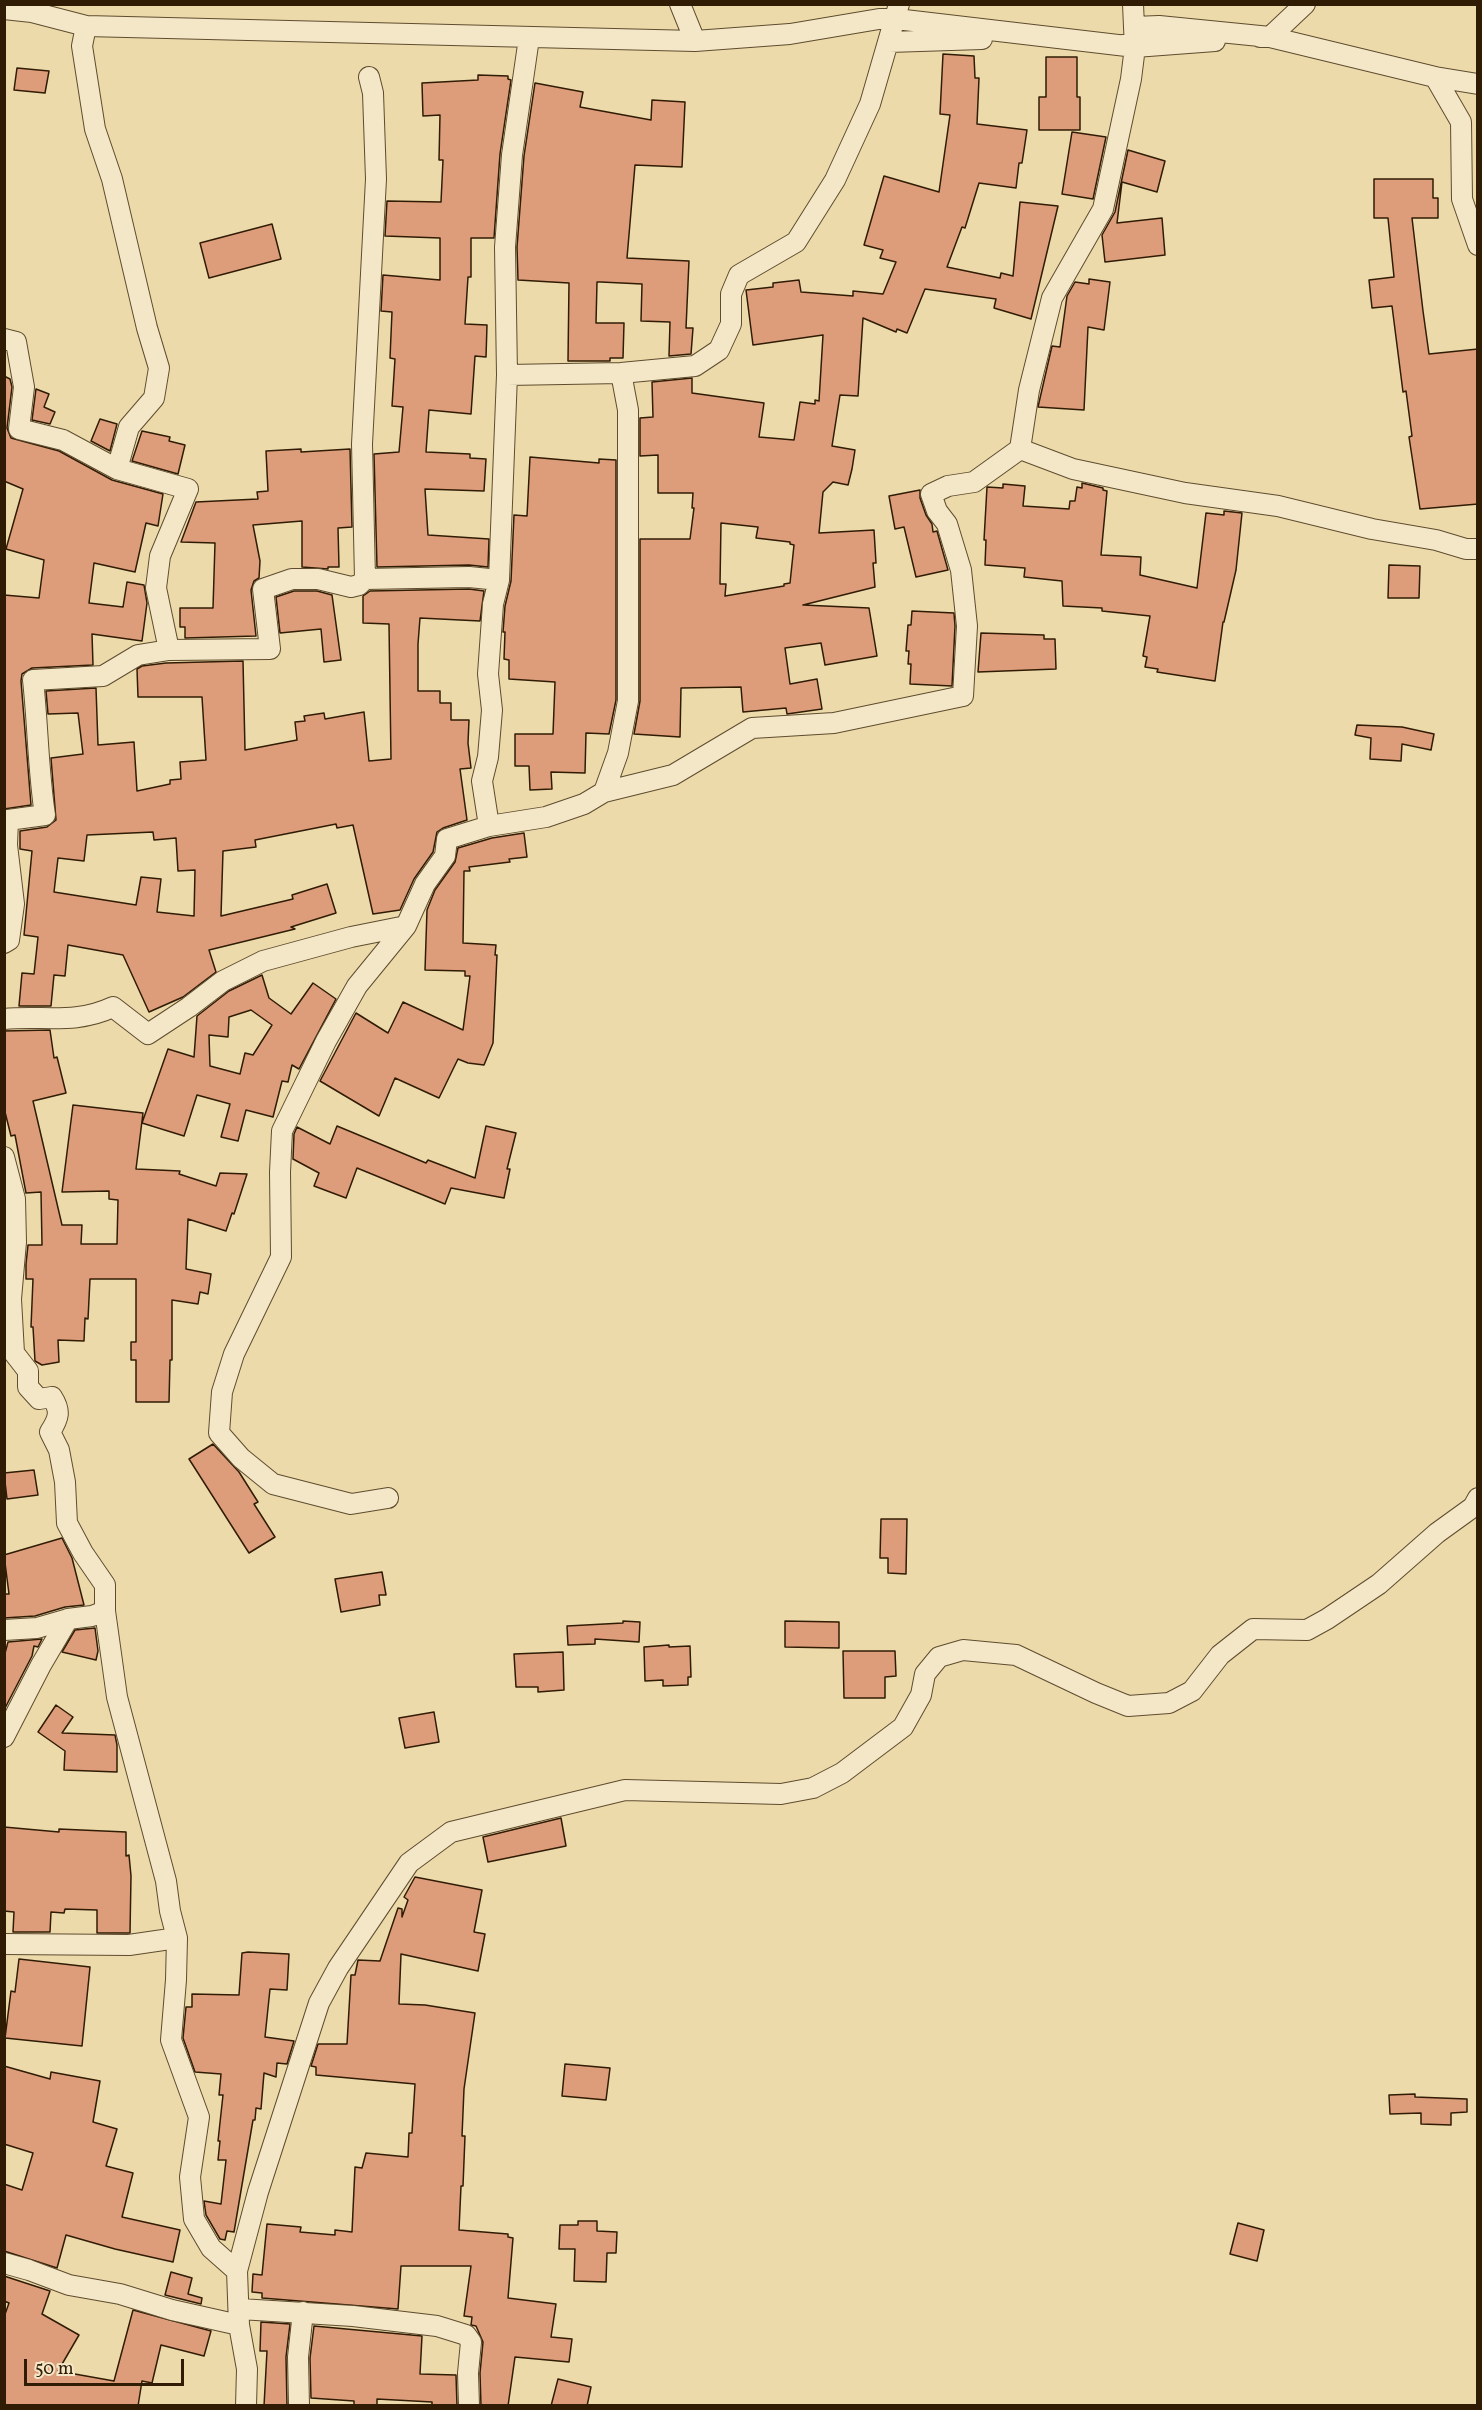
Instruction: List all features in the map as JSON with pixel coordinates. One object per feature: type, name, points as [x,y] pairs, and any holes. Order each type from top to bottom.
[{"type":"street","points":[[680,4],[695,41]]},
{"type":"street","points":[[388,1498],[351,1504],[273,1484],[241,1458],[219,1433],[222,1392],[234,1354],[281,1257],[282,1131],[326,1041],[357,986],[406,926],[426,884],[445,856],[447,838],[489,826],[546,817],[584,804],[604,792],[673,775],[752,728],[834,723],[963,696],[967,626],[961,570],[947,524],[937,511],[931,494],[948,486],[974,482],[1020,448],[1029,390],[1052,298],[1103,209],[1131,79],[1134,37],[1133,4]]},
{"type":"street","points":[[1270,37],[1305,4]]},
{"type":"street","points":[[4,9],[33,8],[86,26],[695,41],[790,34],[879,19],[898,12],[1134,37]]},
{"type":"street","points":[[507,375],[621,373],[695,366],[719,350],[731,324],[731,294],[739,275],[796,242],[835,180],[870,104],[898,12]]},
{"type":"street","points":[[86,26],[82,46],[95,129],[112,179],[147,328],[159,368],[154,398],[129,427],[117,469]]},
{"type":"street","points":[[889,42],[1270,37],[1435,77],[1478,84]]},
{"type":"street","points":[[489,826],[482,781],[488,757],[492,710],[488,674],[493,604],[499,580],[507,375],[505,247],[512,155],[528,38]]},
{"type":"street","points":[[365,579],[362,444],[376,180],[373,93],[369,77]]},
{"type":"street","points":[[1435,77],[1461,122],[1462,199],[1478,246]]},
{"type":"street","points":[[4,339],[16,342],[24,387],[19,429],[63,440],[117,469],[188,489],[160,556],[156,588],[170,650]]},
{"type":"street","points":[[604,792],[618,753],[628,701],[628,410],[621,373]]},
{"type":"street","points":[[1020,448],[1073,469],[1185,493],[1278,506],[1354,525],[1436,540],[1466,549],[1478,549]]},
{"type":"street","points":[[4,943],[9,940],[14,904],[7,846],[8,820],[45,814],[38,770],[33,680],[103,676],[138,655],[170,650],[270,649],[263,589],[292,579],[318,579],[351,587],[359,585],[365,579],[469,577],[499,580]]},
{"type":"street","points":[[4,1019],[56,1020],[97,1014],[113,1007],[148,1034],[223,981],[264,961],[351,937],[406,926]]},
{"type":"street","points":[[4,1157],[15,1199],[16,1242],[11,1299],[14,1353],[28,1371],[28,1387],[39,1400],[52,1397],[58,1408],[59,1418],[50,1432],[59,1450],[65,1482],[67,1522],[83,1553],[105,1585],[105,1611],[117,1697],[166,1881],[177,1938],[171,2040],[199,2117],[190,2177],[194,2219],[211,2248],[237,2271]]},
{"type":"street","points":[[246,2406],[247,2369],[239,2317],[237,2271],[273,2141],[319,2003],[338,1968],[409,1863],[451,1832],[625,1790],[781,1794],[813,1788],[842,1773],[903,1727],[921,1695],[925,1674],[939,1657],[963,1650],[1016,1655],[1128,1706],[1169,1703],[1191,1691],[1220,1655],[1253,1629],[1307,1630],[1327,1620],[1379,1584],[1437,1533],[1473,1507],[1478,1498]]},
{"type":"street","points":[[4,1630],[37,1628],[105,1611]]},
{"type":"street","points":[[4,1737],[40,1665],[68,1619]]},
{"type":"street","points":[[4,1944],[129,1945],[177,1938]]},
{"type":"street","points":[[4,2263],[69,2285],[120,2294],[172,2310],[239,2317],[303,2312],[437,2326],[466,2335],[471,2342],[468,2373],[469,2406]]},
{"type":"street","points":[[299,2406],[298,2357],[303,2312]]},
{"type":"building","points":[[943,54],[974,56],[975,78],[979,78],[977,124],[1027,130],[1016,188],[979,183],[965,228],[962,227],[947,267],[1000,278],[1001,273],[1013,276],[1020,202],[1058,206],[1031,319],[994,308],[996,299],[925,289],[907,333],[897,329],[896,332],[863,318],[858,396],[840,395],[832,446],[855,450],[852,469],[848,485],[833,482],[823,492],[819,533],[874,530],[875,587],[803,605],[869,608],[877,656],[825,665],[821,643],[785,648],[790,684],[817,679],[822,709],[787,714],[786,708],[743,712],[741,687],[681,688],[680,737],[634,734],[640,701],[640,539],[690,539],[694,508],[692,508],[693,493],[658,493],[658,455],[640,456],[640,418],[653,417],[652,382],[692,378],[692,393],[764,403],[759,437],[794,440],[800,402],[815,404],[815,400],[819,401],[823,335],[753,345],[746,290],[773,287],[773,283],[799,280],[801,292],[853,296],[853,291],[883,294],[896,262],[880,258],[883,250],[864,245],[884,176],[939,192],[950,115],[940,114]],"holes":[[[721,523],[758,527],[756,538],[790,542],[794,545],[790,583],[725,596],[726,584],[720,584]]]},
{"type":"building","points":[[1046,57],[1077,57],[1080,130],[1039,130],[1039,97],[1046,97]]},
{"type":"building","points":[[17,68],[49,71],[45,93],[14,90]]},
{"type":"building","points":[[478,75],[508,76],[511,80],[500,154],[494,238],[471,238],[471,277],[468,277],[465,324],[487,325],[486,357],[475,356],[471,414],[429,410],[426,452],[470,454],[470,458],[486,459],[484,491],[425,489],[428,535],[489,539],[488,567],[469,565],[377,567],[374,454],[399,452],[403,407],[392,406],[395,359],[390,358],[392,312],[381,311],[383,275],[440,280],[440,238],[385,236],[387,201],[441,202],[443,160],[439,160],[440,115],[423,116],[422,83],[478,80]]},
{"type":"building","points":[[535,83],[583,92],[580,107],[651,120],[652,100],[685,102],[682,167],[635,165],[627,258],[689,261],[686,328],[693,328],[691,354],[669,356],[670,322],[641,321],[642,284],[597,282],[596,323],[624,323],[623,358],[610,358],[610,361],[568,361],[569,283],[518,280],[517,247],[524,156]]},
{"type":"building","points":[[1072,132],[1106,137],[1093,199],[1062,194]]},
{"type":"building","points":[[1128,150],[1165,161],[1157,192],[1122,182],[1117,223],[1162,218],[1165,255],[1105,262],[1102,235],[1115,212]]},
{"type":"building","points":[[1374,179],[1433,179],[1433,198],[1438,198],[1438,218],[1412,218],[1423,311],[1429,354],[1478,349],[1478,504],[1420,509],[1409,437],[1412,436],[1406,391],[1403,392],[1392,306],[1372,308],[1369,280],[1394,277],[1388,218],[1374,218]]},
{"type":"building","points":[[272,224],[281,259],[209,278],[200,243]]},
{"type":"building","points":[[1089,279],[1110,282],[1104,330],[1088,327],[1084,410],[1038,407],[1052,346],[1060,347],[1067,296],[1075,282],[1089,284]]},
{"type":"building","points":[[4,376],[10,379],[12,387],[7,428],[11,438],[59,451],[112,480],[163,494],[158,526],[146,523],[135,572],[94,563],[89,603],[123,607],[127,582],[144,585],[147,603],[142,641],[92,634],[93,665],[32,668],[22,674],[31,805],[4,809],[4,595],[39,598],[44,560],[6,549],[23,489],[4,481]]},
{"type":"building","points":[[36,389],[49,394],[44,407],[55,412],[50,424],[32,420]]},
{"type":"building","points":[[100,419],[117,424],[110,451],[91,441]]},
{"type":"building","points":[[142,431],[170,437],[169,441],[185,445],[178,474],[132,461]]},
{"type":"building","points":[[301,449],[301,452],[350,449],[352,527],[338,528],[339,567],[328,567],[328,569],[302,567],[302,521],[253,525],[260,561],[259,578],[254,581],[251,590],[256,636],[185,638],[185,627],[180,627],[180,608],[213,608],[215,543],[181,542],[196,502],[258,499],[257,492],[268,491],[266,451]]},
{"type":"building","points":[[530,457],[599,463],[599,459],[616,460],[616,700],[609,734],[586,733],[585,773],[551,772],[552,789],[530,790],[529,766],[515,766],[515,734],[553,734],[555,682],[509,679],[509,660],[504,659],[505,632],[503,632],[505,606],[511,581],[514,515],[527,516]]},
{"type":"building","points":[[1082,483],[1107,491],[1101,555],[1141,557],[1140,575],[1197,588],[1206,513],[1224,515],[1224,511],[1242,513],[1236,570],[1223,622],[1215,681],[1157,672],[1158,669],[1145,667],[1147,657],[1143,656],[1150,616],[1102,611],[1102,608],[1063,606],[1062,581],[1024,577],[1025,568],[985,565],[987,487],[1003,488],[1003,484],[1025,486],[1023,506],[1069,509],[1070,501],[1075,501],[1077,487],[1082,488]]},
{"type":"building","points":[[920,490],[920,498],[932,524],[933,532],[937,531],[948,570],[916,577],[904,527],[895,529],[889,496]]},
{"type":"building","points":[[1389,565],[1420,566],[1419,598],[1388,598]]},
{"type":"building","points":[[469,589],[484,591],[480,621],[420,618],[418,691],[440,691],[440,703],[451,703],[451,720],[469,720],[468,743],[471,768],[460,769],[467,820],[437,832],[433,852],[414,879],[400,910],[373,914],[353,825],[337,828],[336,824],[255,840],[256,847],[223,851],[221,916],[293,899],[292,895],[327,884],[336,913],[291,927],[295,929],[209,950],[216,972],[183,997],[149,1012],[123,955],[68,945],[65,976],[54,975],[51,1006],[19,1006],[22,973],[34,974],[38,937],[24,935],[32,851],[20,849],[20,831],[47,827],[56,820],[51,758],[83,754],[78,713],[48,714],[46,691],[96,688],[98,745],[134,742],[137,791],[170,784],[170,780],[181,779],[180,762],[206,760],[202,697],[138,697],[137,669],[142,666],[166,663],[243,661],[245,750],[297,740],[295,722],[305,721],[304,716],[324,713],[325,719],[364,712],[369,761],[391,759],[389,624],[363,623],[363,596],[370,591]],"holes":[[[153,832],[154,840],[176,838],[178,871],[195,870],[194,916],[157,912],[161,879],[141,877],[136,905],[54,892],[58,858],[84,861],[87,835]]]},
{"type":"building","points":[[294,591],[317,591],[332,595],[341,660],[324,662],[321,629],[280,633],[276,597]]},
{"type":"building","points":[[912,611],[954,613],[952,686],[910,684],[911,664],[908,664],[909,651],[906,651],[908,625],[911,625]]},
{"type":"building","points":[[981,633],[1044,635],[1044,639],[1055,639],[1056,669],[978,672]]},
{"type":"building","points":[[1357,725],[1402,727],[1434,734],[1431,750],[1402,744],[1401,761],[1370,759],[1371,738],[1355,735]]},
{"type":"building","points":[[524,833],[527,857],[509,859],[510,862],[469,867],[470,871],[464,871],[463,943],[496,945],[493,1043],[484,1065],[458,1059],[439,1098],[395,1078],[379,1116],[320,1081],[356,1013],[388,1033],[403,1002],[463,1030],[470,976],[465,976],[465,971],[425,970],[427,910],[435,890],[455,862],[458,848],[492,838]]},
{"type":"building","points":[[262,975],[269,998],[291,1014],[313,983],[336,999],[299,1069],[292,1065],[288,1082],[282,1081],[273,1117],[246,1110],[238,1141],[221,1137],[230,1104],[197,1095],[184,1136],[142,1123],[168,1049],[194,1057],[197,1016],[229,991]],"holes":[[[251,1010],[272,1025],[253,1055],[245,1053],[240,1074],[210,1066],[209,1035],[228,1037],[229,1017]]]},
{"type":"building","points":[[50,1030],[54,1058],[57,1057],[66,1093],[33,1101],[62,1225],[82,1225],[81,1244],[117,1244],[118,1200],[109,1199],[109,1191],[62,1192],[73,1105],[143,1113],[136,1169],[180,1171],[179,1174],[216,1186],[220,1173],[247,1174],[226,1231],[188,1219],[186,1269],[211,1274],[208,1294],[200,1292],[198,1304],[172,1300],[169,1402],[136,1402],[136,1360],[131,1360],[131,1342],[136,1342],[136,1279],[90,1279],[88,1319],[85,1318],[84,1341],[58,1340],[59,1362],[42,1365],[35,1361],[33,1327],[31,1327],[33,1279],[26,1279],[26,1264],[28,1245],[42,1245],[41,1192],[26,1193],[15,1135],[11,1136],[4,1108],[4,1031]]},
{"type":"building","points":[[337,1126],[426,1163],[428,1160],[475,1178],[486,1126],[516,1133],[507,1169],[510,1169],[504,1198],[451,1188],[445,1204],[357,1168],[346,1198],[314,1186],[319,1173],[293,1159],[294,1134],[297,1127],[330,1144]]},
{"type":"building","points":[[213,1444],[239,1472],[258,1502],[254,1504],[275,1537],[249,1553],[189,1459]]},
{"type":"building","points":[[34,1470],[38,1495],[7,1499],[4,1473]]},
{"type":"building","points":[[881,1519],[907,1519],[906,1574],[888,1573],[888,1558],[880,1558]]},
{"type":"building","points":[[62,1538],[72,1558],[84,1605],[65,1607],[35,1616],[4,1618],[4,1594],[9,1594],[4,1555]]},
{"type":"building","points":[[382,1572],[386,1595],[379,1595],[380,1605],[341,1612],[335,1579]]},
{"type":"building","points":[[623,1621],[640,1622],[639,1642],[595,1639],[595,1644],[568,1645],[567,1626],[623,1623]]},
{"type":"building","points":[[785,1621],[839,1622],[839,1648],[785,1647]]},
{"type":"building","points":[[95,1628],[98,1651],[96,1660],[62,1652],[75,1630]]},
{"type":"building","points":[[42,1639],[38,1647],[34,1646],[32,1656],[4,1710],[4,1657],[8,1642]]},
{"type":"building","points":[[669,1645],[669,1647],[690,1646],[691,1677],[688,1677],[688,1685],[663,1686],[663,1680],[645,1681],[644,1647]]},
{"type":"building","points":[[843,1651],[895,1651],[896,1676],[885,1677],[885,1698],[844,1698]]},
{"type":"building","points":[[563,1652],[564,1690],[538,1692],[538,1687],[516,1687],[514,1654]]},
{"type":"building","points":[[56,1705],[73,1717],[62,1733],[115,1735],[117,1772],[64,1770],[65,1751],[38,1732]]},
{"type":"building","points":[[434,1712],[439,1742],[405,1748],[399,1718]]},
{"type":"building","points":[[561,1818],[566,1846],[488,1862],[483,1837]]},
{"type":"building","points":[[4,1827],[59,1832],[59,1829],[126,1832],[126,1856],[129,1855],[131,1876],[130,1933],[97,1933],[97,1910],[65,1909],[64,1913],[51,1912],[50,1932],[13,1932],[14,1912],[4,1911]]},
{"type":"building","points":[[415,1877],[482,1890],[474,1932],[485,1934],[478,1971],[401,1954],[399,2004],[425,2005],[475,2013],[464,2089],[462,2136],[465,2136],[459,2230],[508,2234],[508,2237],[513,2238],[508,2298],[556,2304],[551,2337],[572,2339],[569,2362],[515,2357],[508,2406],[481,2406],[480,2373],[483,2342],[476,2326],[471,2325],[472,2317],[464,2316],[471,2266],[401,2266],[398,2309],[262,2298],[262,2293],[252,2292],[253,2274],[262,2275],[267,2224],[301,2227],[300,2232],[335,2235],[335,2230],[352,2232],[355,2167],[362,2168],[366,2153],[408,2157],[415,2084],[316,2075],[316,2067],[311,2066],[318,2044],[347,2044],[351,1975],[355,1975],[358,1960],[380,1961],[398,1908],[402,1909],[402,1917],[408,1900],[404,1897]]},
{"type":"building","points":[[242,1953],[289,1954],[287,1990],[270,1989],[265,2037],[294,2041],[287,2064],[277,2063],[276,2077],[264,2073],[261,2109],[256,2108],[255,2120],[253,2120],[234,2232],[227,2231],[225,2240],[220,2239],[206,2215],[204,2201],[221,2204],[226,2160],[218,2160],[223,2095],[219,2095],[221,2074],[195,2072],[183,2038],[186,2007],[192,2007],[192,1994],[239,1995]]},
{"type":"building","points":[[19,1959],[90,1967],[82,2046],[5,2038],[11,1991],[15,1992]]},
{"type":"building","points":[[565,2064],[610,2068],[606,2100],[562,2096]]},
{"type":"building","points":[[4,2066],[50,2079],[51,2072],[100,2081],[93,2122],[117,2129],[106,2166],[133,2173],[122,2217],[180,2230],[173,2262],[66,2235],[57,2268],[4,2251],[4,2184],[22,2190],[33,2153],[4,2144]]},
{"type":"building","points":[[1415,2094],[1415,2097],[1467,2099],[1467,2112],[1451,2113],[1451,2125],[1421,2124],[1421,2113],[1390,2114],[1389,2095]]},
{"type":"building","points":[[578,2221],[597,2221],[597,2231],[617,2232],[616,2253],[607,2253],[606,2282],[574,2281],[575,2249],[559,2249],[560,2225],[578,2225]]},
{"type":"building","points":[[1238,2223],[1264,2230],[1257,2261],[1230,2254]]},
{"type":"building","points":[[171,2272],[192,2278],[188,2294],[202,2298],[201,2304],[165,2295]]},
{"type":"building","points":[[4,2276],[50,2291],[42,2314],[79,2335],[58,2371],[114,2381],[133,2310],[211,2331],[204,2356],[161,2345],[152,2383],[142,2381],[138,2406],[4,2406],[4,2317],[9,2303],[4,2301]]},
{"type":"building","points":[[261,2322],[290,2324],[286,2357],[287,2406],[264,2406],[267,2351],[260,2351]]},
{"type":"building","points":[[314,2326],[422,2336],[420,2374],[456,2375],[457,2406],[432,2406],[432,2402],[377,2399],[377,2406],[354,2406],[354,2401],[311,2398],[310,2358]]},
{"type":"building","points":[[558,2379],[591,2387],[587,2406],[551,2406]]}]
